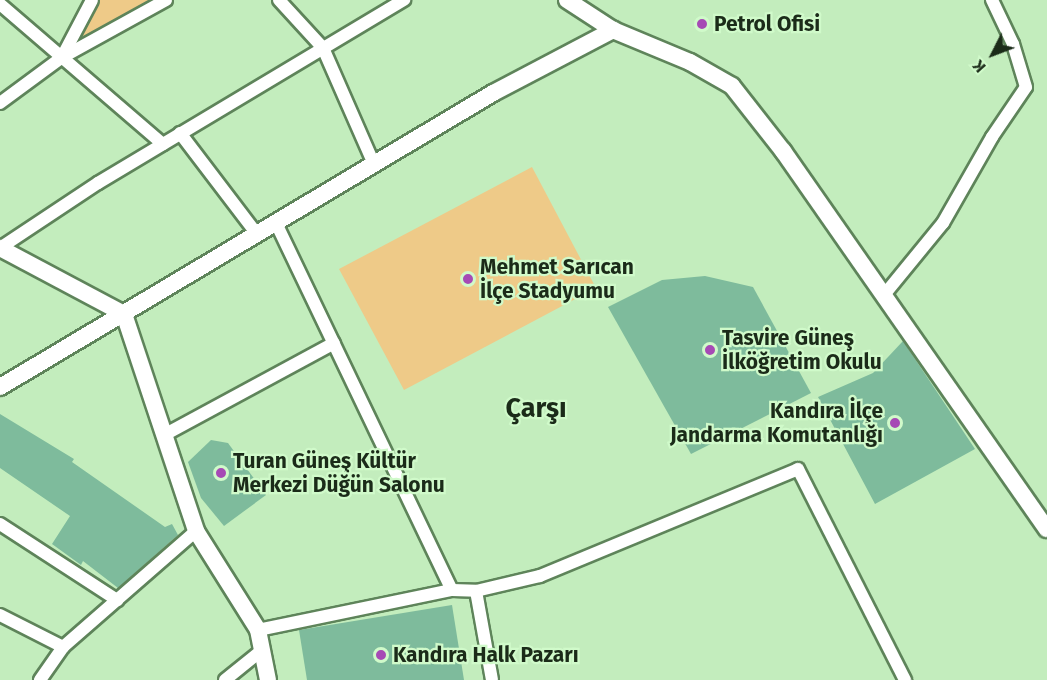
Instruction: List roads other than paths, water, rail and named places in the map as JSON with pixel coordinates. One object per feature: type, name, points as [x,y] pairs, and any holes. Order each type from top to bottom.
[{"type":"street","points":[[62,58],[92,0]]},
{"type":"street","points":[[0,103],[62,58],[166,0]]},
{"type":"street","points":[[279,0],[324,48],[374,164]]},
{"type":"street","points":[[268,680],[258,630],[196,531],[123,314],[0,248],[180,133],[404,0]]},
{"type":"street","points":[[567,0],[613,30],[690,62],[732,86],[884,295],[1047,529]]},
{"type":"street","points":[[884,295],[943,223],[992,136],[1026,87],[1013,44],[992,0]]},
{"type":"street","points":[[0,4],[163,144]]},
{"type":"street","points":[[0,387],[493,93],[613,30]]},
{"type":"street","points":[[180,133],[257,234]]},
{"type":"street","points":[[276,223],[452,590]]},
{"type":"street","points":[[164,435],[334,343]]},
{"type":"street","points":[[258,630],[452,590],[476,591],[540,576],[593,557],[798,469],[905,680]]},
{"type":"street","points":[[0,524],[117,600]]},
{"type":"street","points":[[40,680],[63,647],[196,531]]},
{"type":"street","points":[[476,591],[492,680]]},
{"type":"street","points":[[0,615],[63,647]]},
{"type":"street","points":[[225,680],[262,650]]},
{"type":"place","name":"Petrol Ofisi","points":[[702,24]]},
{"type":"place","name":"Mehmet Sarıcan İlçe Stadyumu","points":[[468,279]]},
{"type":"place","name":"Tasvire Güneş İlköğretim Okulu","points":[[710,350]]},
{"type":"place","name":"Kandıra İlçe Jandarma Komutanlığı","points":[[895,423]]},
{"type":"place","name":"Turan Güneş Kültür Merkezi Düğün Salonu","points":[[221,473]]},
{"type":"place","name":"Kandıra Halk Pazarı","points":[[381,655]]},
{"type":"district","name":"Çarşı","points":[[536,409]]}]
